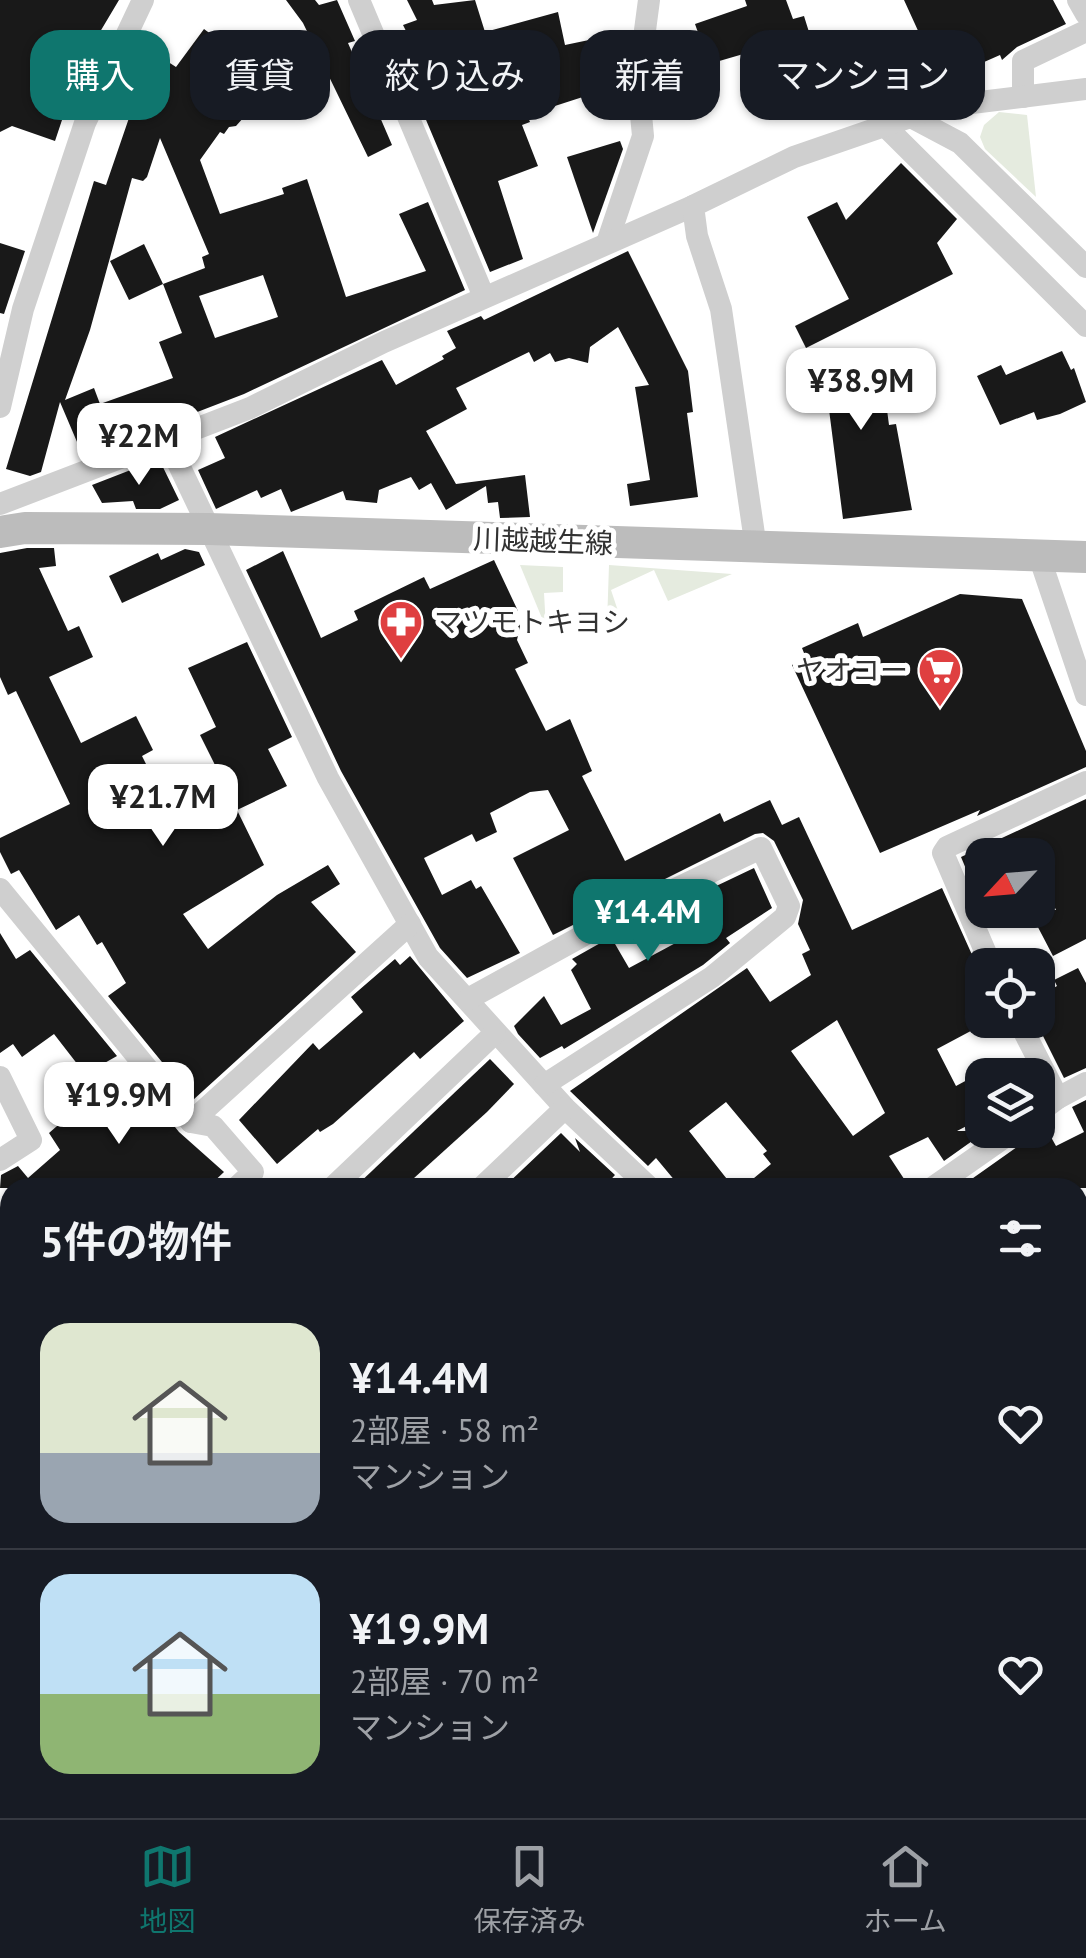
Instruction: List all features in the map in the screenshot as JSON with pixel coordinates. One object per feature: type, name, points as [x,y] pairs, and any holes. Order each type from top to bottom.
[{"type":"main road","name":"川越越生線","points":[[0,532],[24,528],[209,528],[1086,557]]},
{"type":"street","points":[[0,408],[23,309],[85,123],[144,0]]},
{"type":"street","points":[[359,0],[484,296]]},
{"type":"street","points":[[607,243],[643,136],[638,83],[649,0]]},
{"type":"street","points":[[1078,0],[1086,14]]},
{"type":"street","points":[[1023,97],[1022,61],[1086,31]]},
{"type":"street","points":[[985,102],[1086,88]]},
{"type":"street","points":[[0,504],[250,408],[484,296],[693,206],[794,156],[898,120]]},
{"type":"street","points":[[918,120],[960,143],[1086,267]]},
{"type":"street","points":[[884,124],[1086,326]]},
{"type":"street","points":[[693,206],[697,236],[720,310],[756,548]]},
{"type":"street","points":[[168,440],[328,778],[428,957],[631,1178]]},
{"type":"street","points":[[1039,556],[1086,695]]},
{"type":"street","points":[[984,948],[943,853],[947,847],[1086,782]]},
{"type":"street","points":[[468,999],[615,918],[761,848],[789,906],[786,917],[712,977],[544,1084]]},
{"type":"street","points":[[0,889],[191,1122],[213,1126],[253,1172],[247,1178]]},
{"type":"street","points":[[191,1122],[410,924]]},
{"type":"street","points":[[343,1178],[495,1033]]},
{"type":"street","points":[[1027,1038],[1058,1098]]},
{"type":"street","points":[[0,1078],[31,1140],[0,1160]]},
{"type":"street","points":[[1055,1100],[1086,1082]]},
{"type":"street","points":[[492,1178],[565,1108]]},
{"type":"street","points":[[949,1178],[990,1148]]},
{"type":"shaded area","points":[[999,112],[1027,115],[1036,197],[985,149],[980,137],[984,125]]},
{"type":"shaded area","points":[[520,565],[563,567],[563,592],[544,593],[546,628]]},
{"type":"shaded area","points":[[609,565],[732,574],[668,601],[654,570],[611,590],[620,617],[607,624]]},
{"type":"building","points":[[0,0],[119,0],[101,30],[30,30],[30,120],[62,120],[55,141],[12,126],[0,132]]},
{"type":"building","points":[[286,0],[315,0],[319,5],[337,0],[350,30],[350,120],[330,79],[330,30],[306,30]]},
{"type":"building","points":[[407,0],[432,0],[434,5],[475,0],[484,30],[406,30],[403,25],[417,20]]},
{"type":"building","points":[[745,0],[786,0],[793,19],[804,16],[808,30],[740,30],[740,55],[720,61],[720,30],[697,30],[695,24],[747,6]]},
{"type":"building","points":[[904,0],[1053,0],[1066,24],[1017,47],[1002,60],[1000,55],[985,62],[985,30],[918,30]]},
{"type":"building","points":[[558,12],[565,45],[580,42],[580,98],[560,104],[560,30],[492,30]]},
{"type":"building","points":[[190,48],[190,120],[241,120],[224,134],[220,132],[200,160],[220,214],[284,194],[282,188],[307,179],[346,297],[426,271],[399,214],[428,202],[465,290],[244,394],[83,456],[60,402],[41,472],[30,476],[6,469],[94,181],[106,185],[128,120],[170,120],[170,63],[176,67]],"holes":[[[160,138],[209,254],[202,257],[205,268],[163,284],[182,333],[159,342],[173,378],[100,404],[94,388],[65,400],[90,330],[132,178],[143,181],[147,177]],[[263,275],[278,317],[215,338],[199,296]]]},
{"type":"building","points":[[350,120],[381,120],[392,145],[368,157]]},
{"type":"building","points":[[426,120],[530,122],[522,125],[538,166],[498,181],[523,259],[490,272]]},
{"type":"building","points":[[620,141],[623,149],[593,233],[567,157]]},
{"type":"building","points":[[901,163],[957,219],[937,243],[953,274],[806,348],[795,326],[849,299],[807,217],[837,202],[846,220]]},
{"type":"building","points":[[0,243],[25,251],[4,314],[0,313]]},
{"type":"building","points":[[144,244],[163,284],[129,300],[110,261]]},
{"type":"building","points":[[628,251],[688,371],[693,412],[687,413],[698,497],[630,506],[627,484],[650,480],[635,387],[649,385],[618,327],[590,347],[588,363],[569,358],[555,362],[550,353],[534,362],[529,352],[456,388],[467,409],[426,431],[456,484],[525,475],[530,517],[500,518],[498,502],[488,503],[486,486],[446,510],[431,483],[419,490],[411,477],[379,490],[377,503],[346,500],[343,491],[291,512],[281,489],[261,498],[257,490],[216,509],[198,470],[225,458],[215,437],[382,360],[396,385],[444,359],[442,356],[456,348],[447,331],[481,316],[484,320]]},
{"type":"building","points":[[879,349],[889,425],[896,424],[912,510],[843,519],[826,386],[809,394],[796,370],[822,357]]},
{"type":"building","points":[[1062,351],[1071,370],[1074,368],[1086,402],[1060,414],[1037,420],[1034,412],[1000,425],[977,376],[1001,365],[1006,375]]},
{"type":"building","points":[[159,459],[179,500],[160,509],[136,509],[133,501],[102,503],[92,485]]},
{"type":"building","points":[[54,548],[56,566],[39,568],[68,631],[79,626],[93,657],[49,677],[81,743],[136,716],[153,750],[142,756],[166,804],[221,777],[200,735],[216,727],[188,668],[247,642],[292,737],[268,749],[287,786],[237,810],[264,865],[183,914],[208,949],[277,895],[328,865],[340,884],[311,902],[356,952],[193,1100],[108,996],[126,983],[102,942],[97,945],[79,915],[56,930],[19,870],[11,874],[0,852],[0,838],[70,804],[16,691],[8,695],[0,677],[0,553]]},
{"type":"building","points":[[185,549],[199,552],[205,565],[122,603],[109,576],[158,553],[161,560]]},
{"type":"building","points":[[283,551],[321,638],[358,620],[354,611],[424,577],[430,589],[494,560],[518,611],[514,613],[520,626],[517,640],[528,663],[515,669],[546,731],[570,719],[592,771],[582,776],[625,861],[720,813],[724,822],[770,800],[782,825],[799,817],[852,930],[942,888],[969,948],[965,948],[965,1034],[937,1049],[956,1086],[965,1081],[965,1127],[957,1131],[965,1131],[965,1146],[944,1161],[928,1137],[889,1156],[903,1178],[754,1178],[771,1164],[763,1154],[767,1151],[726,1102],[689,1131],[726,1178],[673,1178],[656,1158],[648,1166],[570,1091],[747,968],[770,1002],[811,975],[802,954],[810,950],[798,924],[803,900],[774,841],[763,833],[553,935],[513,858],[569,830],[548,790],[530,792],[490,813],[497,832],[476,842],[472,834],[424,858],[442,895],[471,880],[476,889],[481,886],[520,953],[467,978],[440,948],[341,771],[246,570]],"holes":[[[837,1020],[885,1113],[853,1136],[791,1051]]]},
{"type":"building","name":"ヤオコー","points":[[960,594],[1022,599],[1086,751],[1086,767],[977,816],[980,810],[880,853],[792,665],[806,658],[802,648],[858,623],[863,637]]},
{"type":"building","points":[[1086,799],[1086,939],[1055,955],[1055,948],[1049,948],[1038,928],[1055,928],[1055,838],[1002,838]]},
{"type":"building","points":[[754,868],[772,908],[726,938],[730,943],[703,965],[564,1049],[562,1046],[540,1058],[518,1034],[514,1026],[544,996],[561,1025],[591,1009],[571,970],[577,964],[572,959],[611,937],[629,968],[683,939],[668,909]]},
{"type":"building","points":[[0,933],[16,959],[30,950],[117,1056],[85,1074],[54,1034],[22,1057],[13,1044],[0,1053]]},
{"type":"building","points":[[410,956],[464,1021],[420,1059],[414,1052],[333,1124],[320,1132],[318,1129],[277,1164],[239,1120],[313,1043],[319,1050],[363,1012],[351,997],[395,959],[400,965]]},
{"type":"building","points":[[1078,968],[1086,983],[1086,1068],[1064,1078],[1044,1038],[1055,1038],[1055,980]]},
{"type":"building","points":[[490,1059],[514,1084],[414,1178],[365,1178]]},
{"type":"building","points":[[126,1066],[179,1132],[224,1172],[218,1178],[28,1178],[60,1150],[49,1133]]},
{"type":"building","points":[[1086,1100],[1086,1178],[973,1178],[1016,1148],[1055,1148],[1055,1144],[1084,1132],[1072,1107]]},
{"type":"building","points":[[561,1133],[580,1152],[575,1138],[615,1175],[612,1178],[514,1178]]},
{"type":"building","points":[[18,1166],[28,1178],[1,1178],[1,1175]]},
{"type":"place","name":"マツモトキヨシ","points":[[401,660]]},
{"type":"place","name":"ヤオコー","points":[[940,708]]}]
